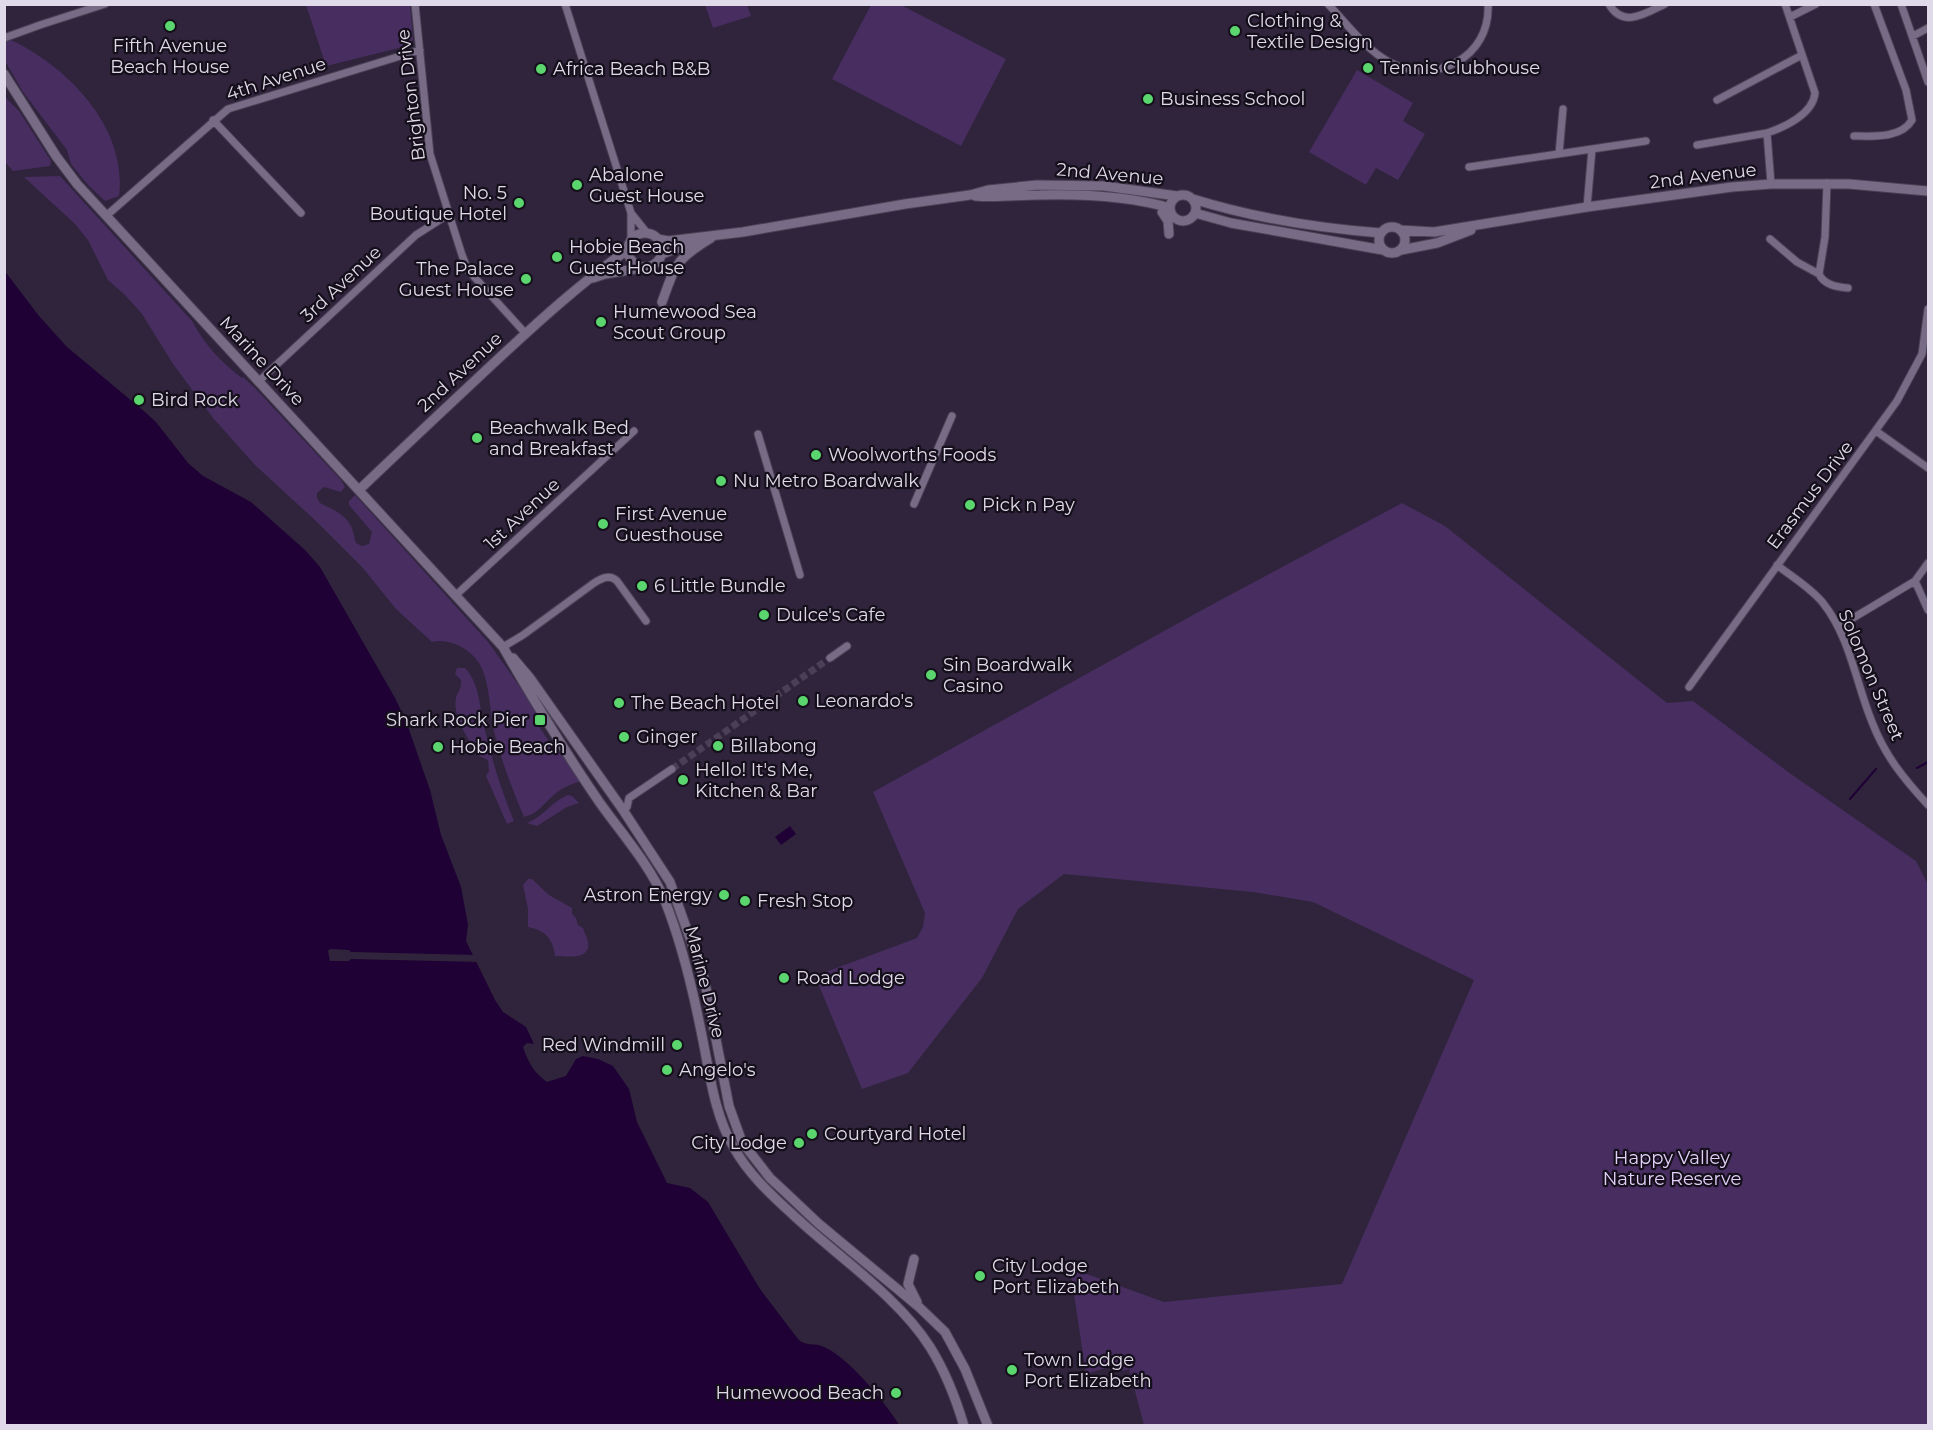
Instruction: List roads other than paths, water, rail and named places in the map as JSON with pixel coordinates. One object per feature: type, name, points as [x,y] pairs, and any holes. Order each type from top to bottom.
[{"type":"main road","name":"Marine Drive","points":[[4,74],[66,169],[106,216],[530,678],[623,810],[670,882],[698,956],[712,1010],[729,1106],[742,1142],[770,1179],[945,1332],[977,1395],[988,1425]]},
{"type":"main road","name":"2nd Avenue","points":[[658,239],[668,241],[708,237],[970,195],[988,190],[1053,184],[1104,186],[1177,196],[1185,195],[1229,210],[1319,228],[1381,233],[1390,227],[1400,230],[1434,232],[1587,207],[1732,187],[1771,184],[1827,183],[1928,191]]},
{"type":"main road","points":[[1053,184],[1054,195]]},
{"type":"main road","name":"2nd Avenue","points":[[970,195],[988,197],[1054,195],[1130,200],[1170,208]]},
{"type":"main road","name":"2nd Avenue","points":[[1177,196],[1170,208],[1174,218],[1181,221],[1189,220],[1195,213],[1231,223],[1383,250],[1392,254],[1437,243],[1484,225]]},
{"type":"main road","points":[[1193,199],[1195,213]]},
{"type":"main road","points":[[1130,200],[1160,210],[1168,220],[1169,234]]},
{"type":"main road","points":[[1400,230],[1406,239],[1401,250]]},
{"type":"main road","points":[[647,233],[658,239],[662,246],[662,254],[656,263],[643,268],[630,260],[627,250],[631,239],[636,235],[647,233]]},
{"type":"main road","points":[[1381,233],[1379,240],[1383,250]]},
{"type":"main road","name":"2nd Avenue","points":[[662,254],[708,237]]},
{"type":"main road","points":[[662,302],[675,266],[682,256],[708,237]]},
{"type":"main road","name":"2nd Avenue","points":[[359,490],[401,448],[585,281],[627,250]]},
{"type":"main road","name":"2nd Avenue","points":[[585,281],[605,274],[643,268]]},
{"type":"main road","name":"Marine Drive","points":[[511,657],[518,673],[578,769],[661,892],[686,961],[716,1107],[734,1149],[753,1176],[882,1293],[929,1346],[944,1372],[964,1425]]},
{"type":"main road","points":[[914,1259],[908,1284],[919,1307]]},
{"type":"street","points":[[4,39],[105,4]]},
{"type":"street","name":"Brighton Drive","points":[[415,4],[430,154],[468,270],[526,334]]},
{"type":"street","points":[[565,4],[631,213],[631,239]]},
{"type":"street","points":[[1328,4],[1365,43],[1386,60],[1404,68],[1434,70],[1456,63],[1477,46],[1488,20],[1488,4]]},
{"type":"street","points":[[1609,4],[1612,10],[1627,19],[1635,18],[1665,4]]},
{"type":"street","points":[[1697,145],[1781,129],[1796,119],[1813,101],[1815,93],[1785,4]]},
{"type":"street","points":[[1790,17],[1816,4]]},
{"type":"street","points":[[1854,136],[1882,136],[1909,125],[1912,120],[1905,90],[1874,4]]},
{"type":"street","points":[[1901,4],[1929,81]]},
{"type":"street","points":[[1912,36],[1929,28]]},
{"type":"street","name":"4th Avenue","points":[[106,216],[213,120],[232,107],[420,50]]},
{"type":"street","points":[[1717,100],[1802,55]]},
{"type":"street","points":[[1559,154],[1563,109]]},
{"type":"street","points":[[213,120],[301,213]]},
{"type":"street","points":[[1767,133],[1771,184]]},
{"type":"street","points":[[1469,167],[1646,141]]},
{"type":"street","points":[[1587,207],[1593,149]]},
{"type":"street","points":[[1827,183],[1825,237],[1820,274],[1821,279],[1829,284],[1848,288]]},
{"type":"street","name":"3rd Avenue","points":[[258,382],[416,235],[449,213]]},
{"type":"street","points":[[631,213],[647,233]]},
{"type":"street","points":[[1770,239],[1797,262],[1820,274]]},
{"type":"street","name":"Erasmus Drive","points":[[1689,687],[1907,385],[1919,361],[1926,337],[1929,309]]},
{"type":"street","points":[[914,504],[952,416]]},
{"type":"street","name":"1st Avenue","points":[[456,595],[634,431]]},
{"type":"street","points":[[1876,431],[1929,468]]},
{"type":"street","points":[[758,434],[800,575]]},
{"type":"street","points":[[1838,627],[1915,581],[1929,563]]},
{"type":"street","name":"Solomon Street","points":[[1777,565],[1822,602],[1838,627],[1871,722],[1887,754],[1895,768],[1929,805]]},
{"type":"street","points":[[503,647],[604,577],[611,577],[617,581],[646,621]]},
{"type":"street","points":[[1915,581],[1929,610]]},
{"type":"street","points":[[830,658],[847,646]]},
{"type":"street","points":[[623,810],[627,807],[629,798],[672,769]]},
{"type":"waterway","points":[[1917,768],[1928,762]]},
{"type":"waterway","points":[[1850,799],[1876,769]]},
{"type":"tunnel","points":[[672,769],[830,658]]},
{"type":"place","name":"Fifth Avenue Beach House","points":[[170,26]]},
{"type":"place","name":"Clothing & Textile Design","points":[[1235,31]]},
{"type":"place","name":"Tennis Clubhouse","points":[[1368,68]]},
{"type":"place","name":"Africa Beach B&B","points":[[541,69]]},
{"type":"place","name":"Business School","points":[[1148,99]]},
{"type":"place","name":"Abalone Guest House","points":[[577,185]]},
{"type":"place","name":"No. 5 Boutique Hotel","points":[[519,203]]},
{"type":"place","name":"Hobie Beach Guest House","points":[[557,257]]},
{"type":"place","name":"The Palace Guest House","points":[[526,279]]},
{"type":"place","name":"Humewood Sea Scout Group","points":[[601,322]]},
{"type":"place","name":"Bird Rock","points":[[139,400]]},
{"type":"place","name":"Beachwalk Bed and Breakfast","points":[[477,438]]},
{"type":"place","name":"Woolworths Foods","points":[[816,455]]},
{"type":"place","name":"Nu Metro Boardwalk","points":[[721,481]]},
{"type":"place","name":"Pick n Pay","points":[[970,505]]},
{"type":"place","name":"First Avenue Guesthouse","points":[[603,524]]},
{"type":"place","name":"6 Little Bundle","points":[[642,586]]},
{"type":"place","name":"Dulce's Cafe","points":[[764,615]]},
{"type":"place","name":"Sin Boardwalk Casino","points":[[931,675]]},
{"type":"place","name":"Leonardo's","points":[[803,701]]},
{"type":"place","name":"The Beach Hotel","points":[[619,703]]},
{"type":"place","name":"Shark Rock Pier","points":[[540,720]]},
{"type":"place","name":"Ginger","points":[[624,737]]},
{"type":"place","name":"Billabong","points":[[718,746]]},
{"type":"place","name":"Hobie Beach","points":[[438,747]]},
{"type":"place","name":"Hello! It's Me, Kitchen & Bar","points":[[683,780]]},
{"type":"place","name":"Astron Energy","points":[[724,895]]},
{"type":"place","name":"Fresh Stop","points":[[745,901]]},
{"type":"place","name":"Road Lodge","points":[[784,978]]},
{"type":"place","name":"Red Windmill","points":[[677,1045]]},
{"type":"place","name":"Angelo's","points":[[667,1070]]},
{"type":"place","name":"Courtyard Hotel","points":[[812,1134]]},
{"type":"place","name":"City Lodge","points":[[799,1143]]},
{"type":"place","name":"City Lodge Port Elizabeth","points":[[980,1276]]},
{"type":"place","name":"Town Lodge Port Elizabeth","points":[[1012,1370]]},
{"type":"place","name":"Humewood Beach","points":[[896,1393]]},
{"type":"park label","name":"Happy Valley Nature Reserve","points":[[1672,1168]]}]
